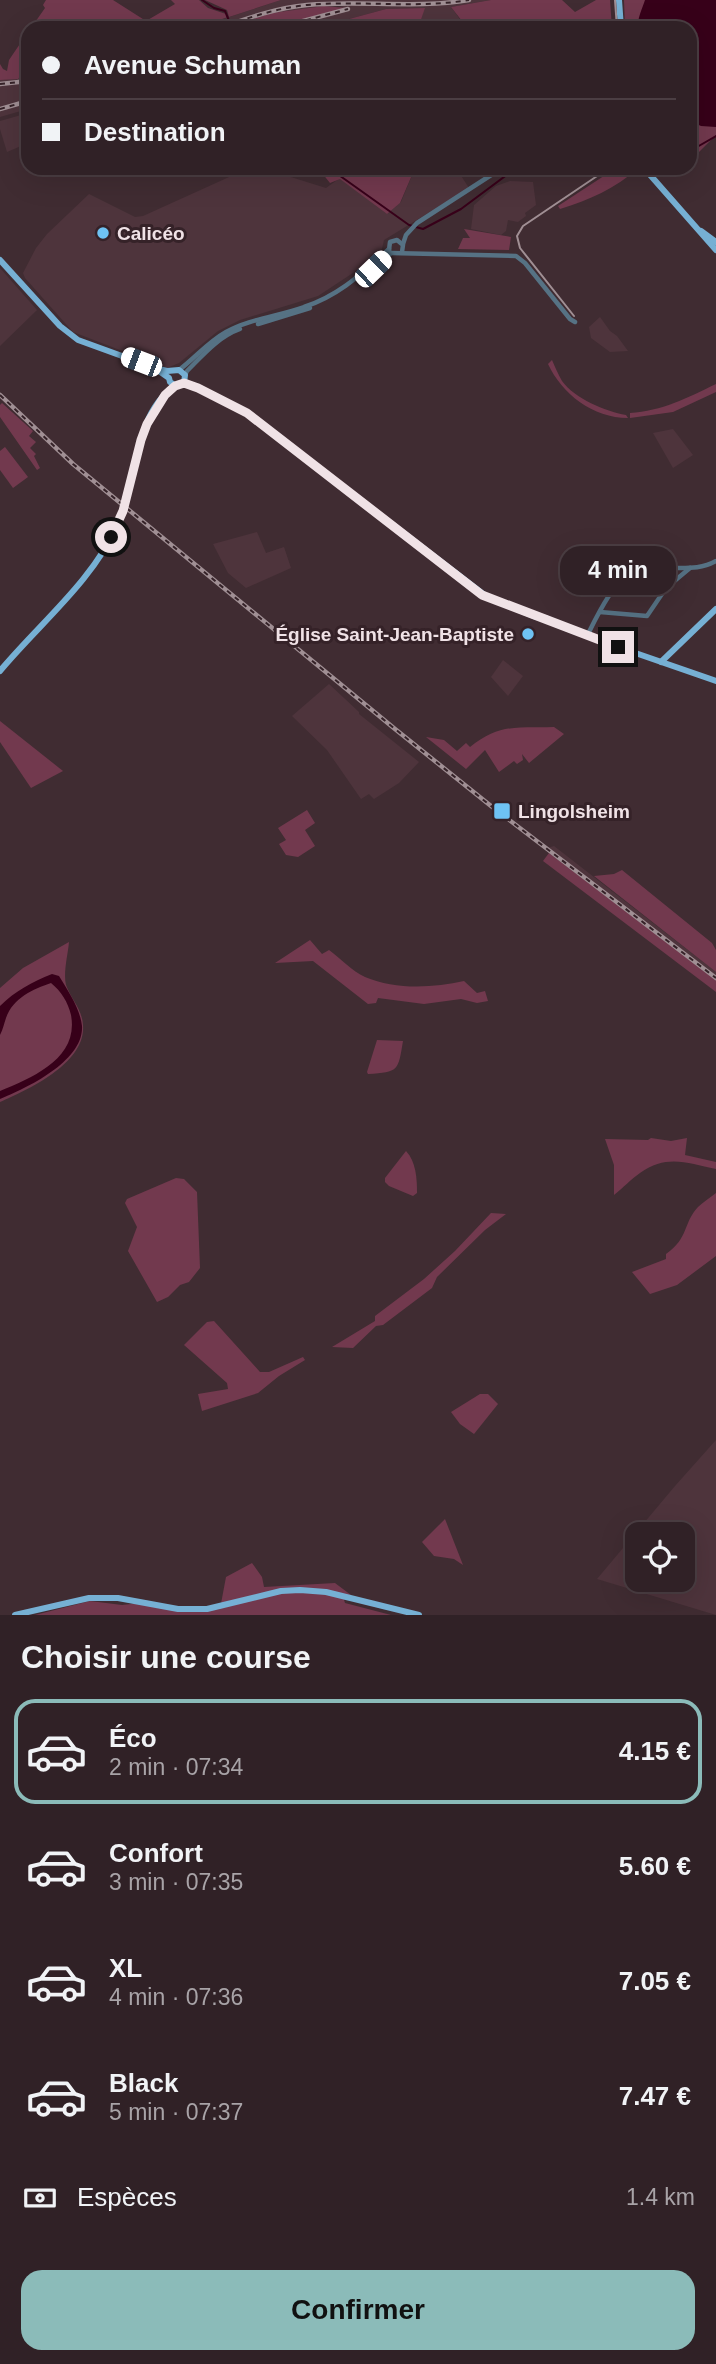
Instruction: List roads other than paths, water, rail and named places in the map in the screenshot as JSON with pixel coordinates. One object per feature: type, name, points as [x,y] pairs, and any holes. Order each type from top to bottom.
[{"type":"main road","points":[[619,0],[620,21]]},
{"type":"main road","points":[[650,175],[716,250]]},
{"type":"main road","points":[[697,230],[709,235],[716,242]]},
{"type":"main road","points":[[0,260],[70,335],[85,344],[178,378],[247,413],[482,595],[587,636],[716,681]]},
{"type":"main road","points":[[0,671],[83,580],[105,548],[123,511],[144,430],[178,378]]},
{"type":"main road","points":[[661,662],[716,609]]},
{"type":"main road","points":[[15,1615],[89,1598],[114,1598],[168,1608],[198,1610],[221,1607],[281,1591],[307,1590],[346,1596],[419,1615]]},
{"type":"street","points":[[178,378],[227,335],[303,312],[330,300],[358,280],[390,251],[390,242],[406,235],[412,228],[492,175]]},
{"type":"street","points":[[390,251],[398,255],[406,235]]},
{"type":"street","points":[[397,240],[402,248],[410,252],[516,256],[575,322]]},
{"type":"street","points":[[587,636],[624,576],[635,571],[690,568],[716,561]]},
{"type":"street","points":[[600,612],[647,616],[666,588],[690,568]]},
{"type":"waterway","points":[[202,0],[225,11],[229,21]]},
{"type":"waterway","points":[[697,147],[716,136]]},
{"type":"waterway","points":[[339,175],[409,225],[423,229],[461,209],[507,175]]},
{"type":"tram line","points":[[615,0],[616,21]]},
{"type":"tram line","points":[[574,316],[520,248],[517,236],[523,226],[599,175]]},
{"type":"railway","points":[[239,21],[296,6],[348,3],[428,4],[469,0]]},
{"type":"railway","points":[[303,21],[348,9]]},
{"type":"railway","points":[[0,84],[21,82]]},
{"type":"railway","points":[[0,109],[21,103]]},
{"type":"railway","points":[[0,395],[73,464],[395,729],[716,978]]},
{"type":"place","name":"Calicéo","points":[[103,233]]},
{"type":"place","name":"Église Saint-Jean-Baptiste","points":[[528,634]]},
{"type":"place","name":"Lingolsheim","points":[[502,811]]}]
